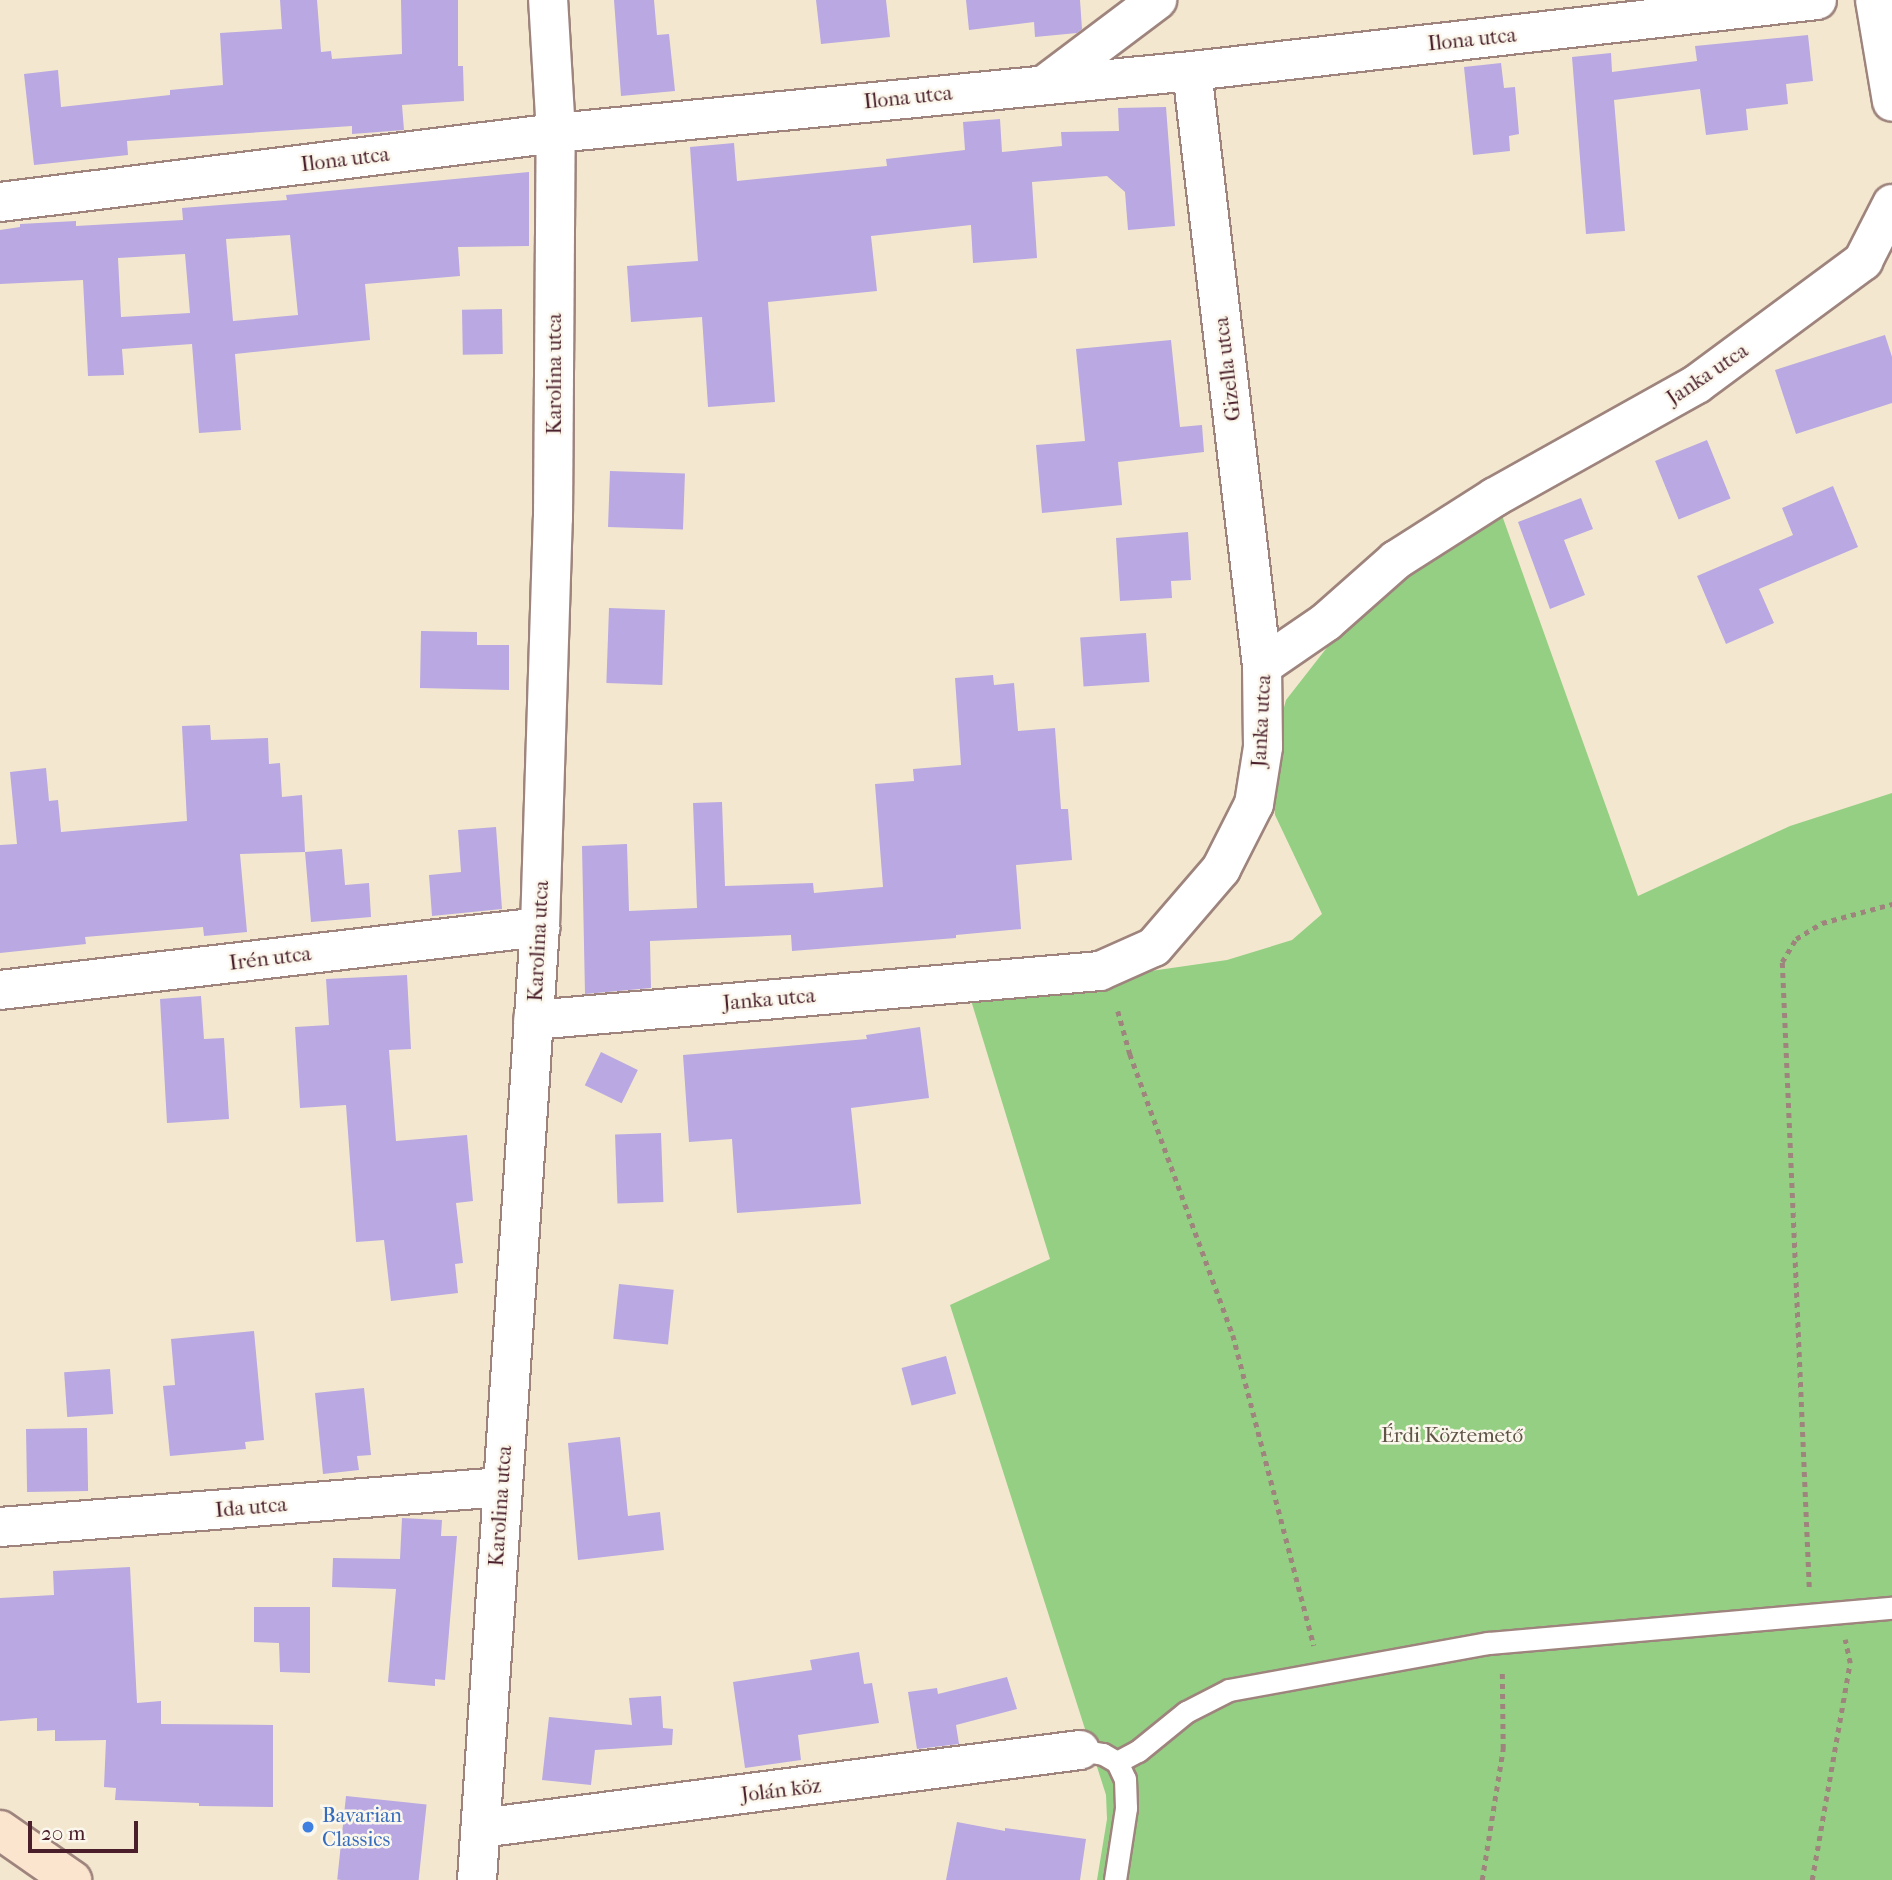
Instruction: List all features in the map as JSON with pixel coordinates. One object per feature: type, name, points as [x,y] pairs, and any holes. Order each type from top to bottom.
[{"type":"main road","points":[[0,1830],[72,1880]]},
{"type":"street","name":"Karolina utca","points":[[477,1880],[540,927],[553,518],[556,133],[548,0]]},
{"type":"street","points":[[1047,83],[1157,0]]},
{"type":"street","name":"Ilona utca","points":[[0,202],[556,133],[1047,83],[1192,71],[1817,0]]},
{"type":"street","points":[[1875,0],[1892,102]]},
{"type":"street","name":"Gizella utca","points":[[1192,71],[1262,666]]},
{"type":"street","name":"Janka utca","points":[[534,1020],[1100,971],[1154,947],[1221,869],[1254,804],[1263,747],[1262,666],[1326,622],[1396,560],[1495,497],[1697,384],[1863,261],[1892,204]]},
{"type":"street","name":"Irén utca","points":[[0,990],[540,927]]},
{"type":"street","name":"Ida utca","points":[[0,1527],[501,1487]]},
{"type":"street","name":"Jolán köz","points":[[481,1828],[1080,1750]]},
{"type":"lane","points":[[1117,1762],[1138,1751],[1186,1712],[1229,1690],[1488,1643],[1892,1608]]},
{"type":"lane","points":[[1080,1750],[1103,1754],[1117,1762],[1125,1779],[1126,1808],[1115,1880]]},
{"type":"path","points":[[1812,1880],[1850,1663],[1844,1636],[1810,1614],[1782,962],[1796,939],[1822,923],[1892,904]]},
{"type":"path","points":[[1118,1011],[1130,1054],[1233,1335],[1322,1674]]},
{"type":"path","points":[[1482,1880],[1503,1749],[1503,1671],[1488,1643]]},
{"type":"green space","name":"Érdi Köztemető","points":[[1499,507],[1638,896],[1790,826],[1892,793],[1892,1880],[1097,1880],[1107,1819],[1106,1795],[950,1305],[1050,1259],[970,997],[1227,960],[1292,940],[1322,914],[1275,815],[1270,758],[1286,700],[1336,636],[1402,569]]},
{"type":"building","points":[[280,0],[317,0],[321,52],[331,51],[332,59],[402,54],[401,0],[458,0],[458,66],[463,66],[464,101],[402,105],[404,130],[352,134],[352,126],[127,141],[128,155],[34,165],[24,74],[58,70],[61,107],[170,95],[170,90],[223,85],[220,33],[282,29]]},
{"type":"building","points":[[614,0],[654,0],[657,35],[669,34],[675,91],[621,96]]},
{"type":"building","points":[[816,0],[886,0],[890,37],[821,44]]},
{"type":"building","points":[[966,0],[1080,0],[1082,29],[1077,33],[1035,37],[1034,22],[969,30]]},
{"type":"building","points":[[1808,35],[1813,81],[1786,84],[1788,104],[1746,109],[1748,130],[1706,135],[1700,89],[1614,100],[1625,231],[1586,234],[1572,57],[1611,53],[1612,72],[1697,61],[1695,46]]},
{"type":"building","points":[[1501,63],[1504,88],[1515,87],[1519,134],[1509,136],[1510,151],[1473,155],[1464,67]]},
{"type":"building","points":[[1166,107],[1175,226],[1128,230],[1125,192],[1107,176],[1032,182],[1037,258],[973,263],[971,225],[871,236],[877,291],[768,302],[775,402],[708,407],[702,317],[631,322],[627,266],[698,261],[690,147],[734,143],[737,181],[887,166],[886,159],[965,150],[963,122],[1000,119],[1002,152],[1062,146],[1061,132],[1119,131],[1118,108]]},
{"type":"building","points":[[529,172],[529,246],[458,247],[460,276],[365,284],[370,340],[235,354],[241,430],[199,433],[192,344],[122,349],[124,375],[88,376],[83,280],[0,284],[0,230],[20,227],[20,224],[76,221],[76,226],[183,220],[182,208],[287,200],[286,195]],"holes":[[[290,235],[298,315],[233,321],[226,239]],[[185,254],[190,313],[121,317],[118,258]]]},
{"type":"building","points":[[502,309],[503,354],[463,355],[462,310]]},
{"type":"building","points":[[1885,335],[1892,357],[1892,403],[1796,434],[1775,370]]},
{"type":"building","points":[[1171,340],[1180,427],[1202,425],[1204,452],[1118,462],[1122,505],[1042,513],[1036,445],[1085,441],[1076,349]]},
{"type":"building","points":[[1707,440],[1731,498],[1679,519],[1655,461]]},
{"type":"building","points":[[610,471],[685,474],[683,530],[608,527]]},
{"type":"building","points":[[1833,486],[1858,547],[1759,589],[1774,623],[1726,644],[1697,576],[1793,535],[1782,508]]},
{"type":"building","points":[[1581,498],[1593,529],[1564,540],[1585,595],[1550,609],[1518,522]]},
{"type":"building","points":[[1188,532],[1191,580],[1171,581],[1172,598],[1120,601],[1116,538]]},
{"type":"building","points":[[609,608],[665,610],[662,685],[606,683]]},
{"type":"building","points":[[421,631],[477,632],[477,645],[509,645],[509,690],[420,688]]},
{"type":"building","points":[[1146,633],[1149,682],[1084,686],[1080,638]]},
{"type":"building","points":[[993,675],[994,685],[1014,683],[1018,731],[1055,728],[1061,809],[1068,809],[1072,860],[1016,865],[1021,929],[956,935],[956,938],[792,951],[791,935],[650,941],[651,988],[585,994],[582,846],[627,844],[629,911],[697,908],[693,803],[722,802],[725,886],[813,883],[814,893],[883,887],[875,784],[914,781],[913,769],[961,765],[955,678]]},
{"type":"building","points":[[210,725],[211,740],[268,738],[269,764],[280,763],[282,797],[302,795],[305,852],[240,854],[247,932],[204,936],[203,927],[85,937],[86,944],[0,953],[0,845],[17,844],[10,772],[46,768],[49,801],[58,800],[61,832],[187,821],[182,726]]},
{"type":"building","points":[[496,827],[502,909],[432,916],[429,875],[461,872],[458,830]]},
{"type":"building","points":[[342,849],[345,885],[369,883],[371,917],[311,922],[305,852]]},
{"type":"building","points":[[407,975],[411,1049],[389,1050],[396,1141],[467,1135],[473,1201],[456,1203],[463,1263],[455,1264],[458,1293],[391,1301],[384,1240],[356,1242],[346,1105],[300,1108],[295,1027],[329,1025],[326,979]]},
{"type":"building","points":[[201,996],[204,1039],[224,1038],[229,1119],[167,1123],[160,999]]},
{"type":"building","points":[[920,1027],[929,1098],[851,1108],[861,1204],[737,1213],[732,1139],[689,1142],[683,1055],[867,1039],[866,1035]]},
{"type":"building","points":[[601,1052],[638,1070],[622,1103],[585,1085]]},
{"type":"building","points":[[661,1133],[663,1202],[617,1204],[615,1135]]},
{"type":"building","points":[[619,1284],[674,1290],[668,1344],[613,1339]]},
{"type":"building","points":[[254,1331],[264,1440],[245,1442],[246,1449],[170,1456],[163,1386],[175,1385],[171,1339]]},
{"type":"building","points":[[946,1356],[956,1394],[912,1406],[902,1368]]},
{"type":"building","points":[[110,1369],[113,1414],[67,1417],[64,1372]]},
{"type":"building","points":[[364,1388],[371,1455],[357,1456],[359,1470],[323,1474],[315,1393]]},
{"type":"building","points":[[87,1428],[88,1491],[27,1492],[26,1429]]},
{"type":"building","points":[[620,1437],[628,1516],[660,1512],[664,1550],[578,1560],[568,1443]]},
{"type":"building","points":[[402,1518],[442,1520],[441,1536],[457,1536],[445,1680],[435,1679],[435,1686],[388,1682],[396,1589],[332,1587],[333,1558],[400,1559]]},
{"type":"building","points":[[130,1567],[137,1703],[161,1701],[161,1724],[273,1725],[273,1807],[199,1806],[199,1803],[115,1800],[116,1788],[104,1787],[106,1740],[55,1741],[55,1730],[37,1731],[37,1718],[0,1721],[0,1598],[54,1595],[53,1571]]},
{"type":"building","points":[[254,1607],[310,1607],[310,1673],[280,1672],[279,1643],[254,1642]]},
{"type":"building","points":[[859,1652],[864,1684],[872,1683],[879,1723],[798,1735],[801,1760],[745,1768],[733,1682],[812,1670],[810,1660]]},
{"type":"building","points":[[1007,1677],[1017,1709],[956,1725],[959,1744],[917,1749],[908,1692],[937,1688],[938,1694]]},
{"type":"building","points":[[661,1696],[663,1728],[673,1729],[672,1745],[595,1750],[591,1785],[542,1780],[549,1717],[632,1725],[629,1698]]},
{"type":"building","points":[[346,1796],[427,1804],[419,1880],[337,1880]]},
{"type":"building","points":[[957,1822],[1005,1831],[1005,1828],[1086,1839],[1080,1880],[946,1880]]},
{"type":"place","name":"Bavarian Classics","points":[[308,1827]]}]
